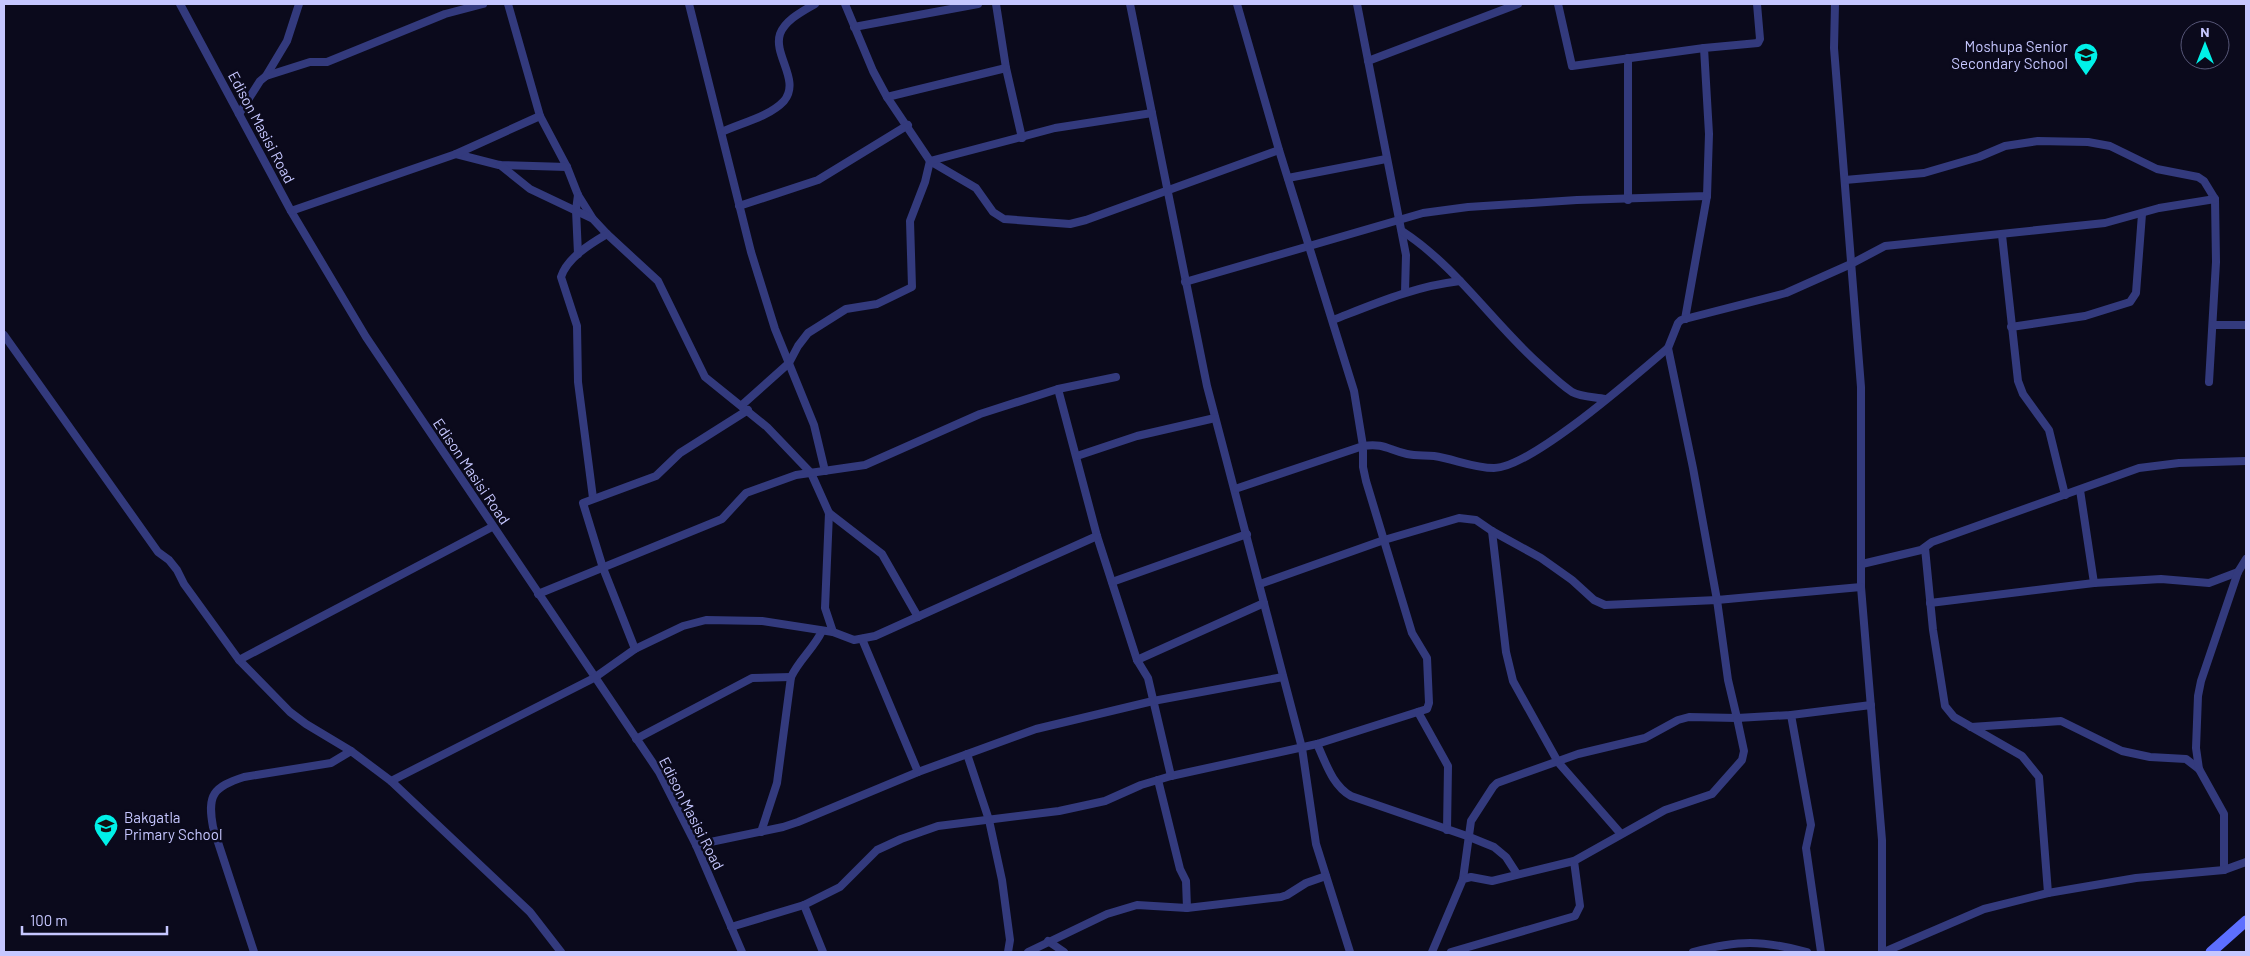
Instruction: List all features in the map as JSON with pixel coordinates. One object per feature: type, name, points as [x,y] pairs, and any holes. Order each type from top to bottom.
[{"type":"main road","points":[[2211,952],[2246,921]]},
{"type":"street","name":"Edison Masisi Road","points":[[180,4],[291,211],[376,352],[658,772],[696,845],[742,952]]},
{"type":"street","points":[[239,114],[260,81],[266,76],[287,41],[299,4]]},
{"type":"street","points":[[266,76],[310,62],[327,62],[445,14],[483,4]]},
{"type":"street","points":[[508,4],[540,116],[567,167],[578,195],[593,218],[607,234],[658,281],[705,377],[742,404],[811,473],[829,513],[825,608],[833,632]]},
{"type":"street","points":[[689,4],[753,261],[775,329],[814,425],[825,471]]},
{"type":"street","points":[[722,132],[774,109],[784,100],[790,87],[779,42],[780,33],[796,15],[815,4]]},
{"type":"street","points":[[846,4],[854,27],[887,98],[908,125],[930,161],[976,188],[993,212],[1004,219],[1070,224],[1086,220],[1279,150]]},
{"type":"street","points":[[854,27],[978,4]]},
{"type":"street","points":[[996,4],[1006,68],[1022,138]]},
{"type":"street","points":[[1130,4],[1185,282],[1215,418],[1302,748],[1316,844],[1350,952]]},
{"type":"street","points":[[731,926],[804,905],[840,887],[877,850],[938,826],[1058,811],[1105,801],[1171,776],[1317,744],[1418,712],[1428,706],[1427,658],[1412,633],[1364,474],[1363,446],[1354,391],[1279,150],[1237,4]]},
{"type":"street","points":[[1357,4],[1398,220],[1402,231],[1407,271],[1404,292]]},
{"type":"street","points":[[1368,60],[1518,4]]},
{"type":"street","points":[[1558,4],[1572,66],[1704,48],[1758,43],[1760,39],[1757,4]]},
{"type":"street","points":[[1835,4],[1834,48],[1861,387],[1861,587],[1882,840],[1883,952],[1984,909],[2048,893],[2136,878],[2224,870],[2246,862]]},
{"type":"street","points":[[1685,319],[1707,196],[1709,134],[1704,48]]},
{"type":"street","points":[[1628,58],[1628,200]]},
{"type":"street","points":[[887,98],[1006,68]]},
{"type":"street","points":[[930,161],[1056,128],[1152,113]]},
{"type":"street","points":[[291,211],[456,154],[540,116]]},
{"type":"street","points":[[740,206],[818,180],[908,125]]},
{"type":"street","points":[[1845,180],[1924,173],[1979,157],[2005,146],[2038,141],[2088,142],[2110,146],[2164,171],[2198,177],[2204,181],[2216,199],[2216,262],[2209,382]]},
{"type":"street","points":[[456,154],[500,165],[567,167]]},
{"type":"street","points":[[1288,178],[1386,158]]},
{"type":"street","points":[[742,404],[789,363],[808,333],[846,310],[877,304],[912,288],[910,221],[925,182],[930,161]]},
{"type":"street","points":[[500,165],[530,189],[593,218]]},
{"type":"street","points":[[578,195],[576,210],[578,254]]},
{"type":"street","points":[[1185,282],[1423,213],[1468,207],[1577,200],[1628,200],[1707,196]]},
{"type":"street","points":[[1234,489],[1363,446],[1387,446],[1410,455],[1434,456],[1495,468],[1506,465],[1539,450],[1606,399],[1668,348],[1678,323],[1685,319],[1786,293],[1851,264],[1885,246],[2105,223],[2159,208],[2216,199]]},
{"type":"street","points":[[2011,327],[2085,316],[2130,302],[2136,293],[2142,214]]},
{"type":"street","points":[[1402,231],[1447,266],[1514,342],[1554,378],[1573,392],[1606,399]]},
{"type":"street","points":[[593,498],[578,382],[577,326],[561,277],[563,271],[578,254],[607,234]]},
{"type":"street","points":[[2002,235],[2018,381],[2023,394],[2049,430],[2065,495]]},
{"type":"street","points":[[1332,320],[1404,292],[1436,284],[1460,281]]},
{"type":"street","points":[[2213,325],[2246,325]]},
{"type":"street","points":[[4,335],[158,552],[169,560],[177,570],[184,584],[239,660],[290,712],[351,751],[391,781],[530,912],[561,952]]},
{"type":"street","points":[[1462,879],[1471,877],[1492,881],[1574,862],[1665,810],[1712,794],[1742,760],[1744,751],[1728,680],[1717,600],[1694,468],[1668,348]]},
{"type":"street","points":[[538,594],[722,519],[746,493],[796,475],[864,465],[980,414],[1058,389],[1116,377]]},
{"type":"street","points":[[1058,389],[1097,536],[1137,660],[1148,678],[1171,776]]},
{"type":"street","points":[[635,649],[603,568],[582,507],[585,501],[656,476],[680,453],[748,410]]},
{"type":"street","points":[[1077,456],[1137,436],[1215,418]]},
{"type":"street","points":[[1862,564],[1925,548],[1932,542],[2140,468],[2246,461]]},
{"type":"street","points":[[2080,490],[2094,583]]},
{"type":"street","points":[[829,513],[882,554],[918,617]]},
{"type":"street","points":[[1260,584],[1384,540],[1459,518],[1476,520],[1541,558],[1572,580],[1594,600],[1605,605],[1717,600],[1861,587]]},
{"type":"street","points":[[239,660],[492,527]]},
{"type":"street","points":[[1492,531],[1509,667],[1513,680],[1558,762],[1621,834]]},
{"type":"street","points":[[1112,582],[1247,534]]},
{"type":"street","points":[[391,781],[594,678],[635,649],[683,626],[706,620],[762,621],[833,632],[854,640],[862,639],[875,636],[1097,536]]},
{"type":"street","points":[[1925,548],[1930,603],[1945,706],[1954,717],[2022,756],[2039,777],[2048,893]]},
{"type":"street","points":[[2224,870],[2224,814],[2199,769],[2195,732],[2198,696],[2238,572],[2246,559]]},
{"type":"street","points":[[1930,603],[2094,583],[2162,579],[2209,583],[2238,572]]},
{"type":"street","points":[[1137,660],[1264,603]]},
{"type":"street","points":[[761,832],[777,783],[791,677],[797,666],[816,644],[822,631]]},
{"type":"street","points":[[862,639],[918,772]]},
{"type":"street","points":[[636,739],[752,678],[791,677]]},
{"type":"street","points":[[696,845],[761,832],[798,822],[918,772],[1036,729],[1152,701],[1283,677]]},
{"type":"street","points":[[1432,952],[1462,879],[1467,836],[1471,820],[1493,786],[1497,783],[1578,754],[1645,738],[1678,720],[1689,717],[1737,718],[1791,715],[1871,705]]},
{"type":"street","points":[[1418,712],[1448,766],[1448,830]]},
{"type":"street","points":[[1791,715],[1811,825],[1806,848],[1821,952]]},
{"type":"street","points":[[1971,727],[2061,721],[2122,751],[2150,757],[2186,759],[2199,769]]},
{"type":"street","points":[[1317,744],[1337,786],[1343,792],[1467,836],[1494,848],[1506,857],[1517,874]]},
{"type":"street","points":[[254,952],[213,827],[209,808],[211,799],[215,793],[233,780],[331,763],[351,751]]},
{"type":"street","points":[[967,754],[989,820],[1002,880],[1010,940],[1008,952]]},
{"type":"street","points":[[1158,780],[1180,869],[1186,882],[1187,908]]},
{"type":"street","points":[[1451,952],[1575,916],[1580,906],[1574,862]]},
{"type":"street","points":[[1028,952],[1107,914],[1138,905],[1187,908],[1287,895],[1306,883],[1326,876]]},
{"type":"street","points":[[804,905],[823,952]]},
{"type":"street","points":[[1048,941],[1064,952]]},
{"type":"street","points":[[1694,952],[1727,944],[1751,942],[1782,946],[1807,952]]},
{"type":"place","name":"Moshupa Senior Secondary School","points":[[2086,76]]},
{"type":"place","name":"Bakgatla Primary School","points":[[106,847]]}]
